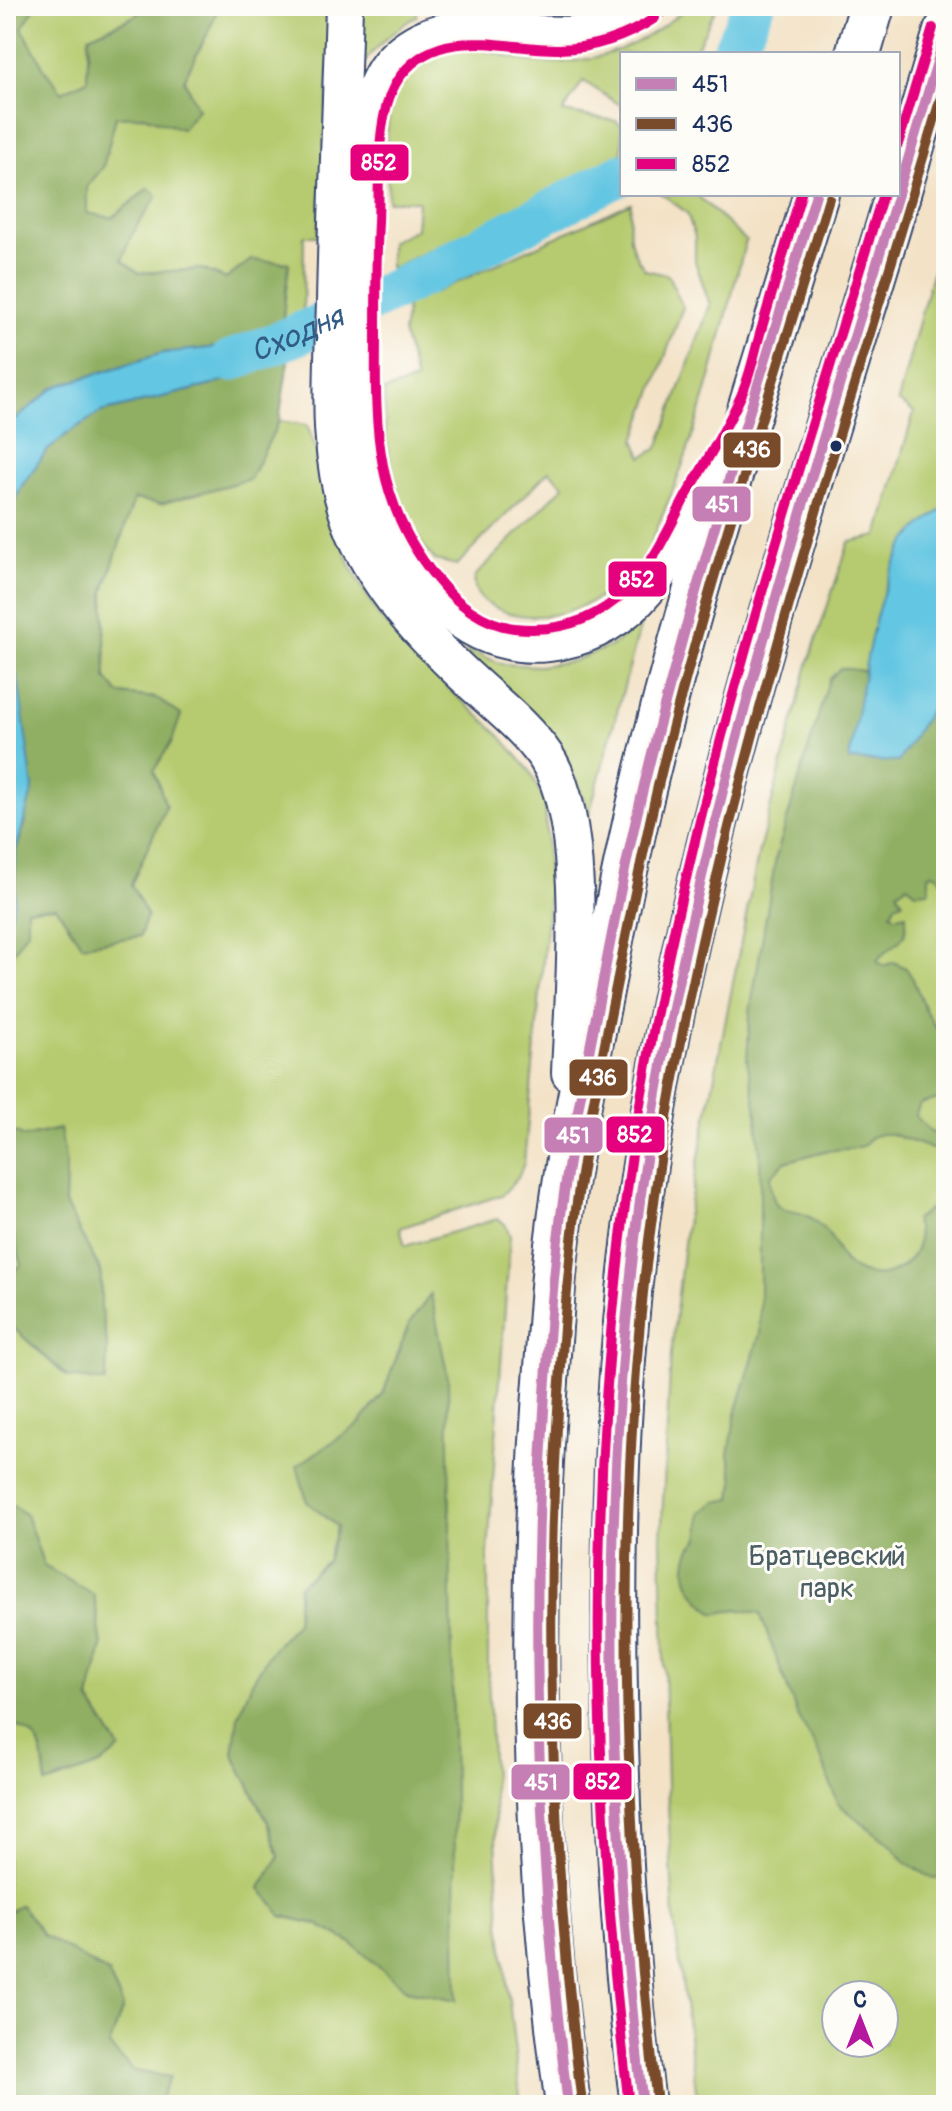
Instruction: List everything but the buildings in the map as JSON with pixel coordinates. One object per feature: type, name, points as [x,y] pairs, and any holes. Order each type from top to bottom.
[{"type":"highway","points":[[859,52],[872,6]]},
{"type":"highway","points":[[900,186],[946,32]]},
{"type":"highway","points":[[568,2105],[559,2047],[537,1769],[536,1582],[543,1424],[558,1238],[578,1105],[624,871],[658,729],[815,196]]},
{"type":"highway","points":[[643,2105],[621,1891],[613,1571],[617,1427],[634,1244],[661,1076],[700,883],[729,765],[897,196]]},
{"type":"main road","points":[[344,6],[349,253],[347,367],[335,461],[351,523],[382,585],[424,635],[517,723],[546,758],[562,795],[569,831],[575,900],[566,1187]]},
{"type":"main road","points":[[467,6],[491,20],[528,33]]},
{"type":"main road","points":[[349,253],[370,106],[379,81],[395,58],[439,32],[461,27],[582,34],[614,25],[647,6]]},
{"type":"main road","points":[[347,367],[361,416],[377,504],[403,560],[436,600],[467,626],[499,640],[534,644],[570,640],[608,625],[639,598],[666,563],[755,399]]},
{"type":"green space","points":[[6,6],[36,6],[22,28],[46,72],[62,92],[87,80],[89,36],[133,17],[149,6],[218,6],[184,80],[198,109],[182,129],[144,116],[116,117],[103,167],[87,187],[87,213],[112,218],[149,188],[157,196],[131,236],[122,260],[139,273],[202,269],[226,279],[251,260],[289,263],[282,325],[228,346],[163,353],[55,387],[6,427]]},
{"type":"green space","points":[[36,6],[149,6],[133,17],[89,36],[87,81],[62,92],[46,72],[21,27]]},
{"type":"green space","points":[[218,6],[333,6],[318,236],[304,236],[303,316],[282,325],[289,263],[251,260],[226,279],[202,269],[139,273],[122,260],[131,236],[156,196],[148,188],[112,218],[87,214],[87,187],[103,167],[116,116],[144,116],[182,129],[198,109],[184,80]]},
{"type":"green space","points":[[362,6],[407,6],[417,12],[417,16],[385,39],[359,69]]},
{"type":"green space","points":[[533,6],[567,6],[573,9],[607,6],[589,13],[560,16],[550,15]]},
{"type":"green space","points":[[688,6],[717,6],[695,52],[620,52],[620,105],[583,81],[563,112],[616,121],[620,124],[620,153],[564,185],[390,269],[390,242],[416,229],[418,201],[388,201],[387,145],[389,117],[396,91],[415,67],[430,57],[460,48],[485,50],[537,62],[590,58],[621,49],[663,26]]},
{"type":"green space","points":[[665,196],[698,196],[746,241],[688,449],[651,545],[629,576],[612,590],[572,610],[530,616],[509,613],[490,605],[475,590],[475,576],[564,486],[549,471],[457,565],[435,560],[422,544],[398,495],[386,439],[384,391],[416,380],[403,333],[407,305],[631,203],[629,231],[635,254],[645,270],[668,275],[683,307],[635,440],[642,457],[658,448],[710,305],[695,261],[695,237],[687,213]]},
{"type":"green space","name":"Братцевский парк","points":[[946,221],[946,2105],[698,2105],[674,1919],[667,1786],[661,1539],[671,1354],[687,1218],[758,855],[808,664],[849,542],[878,536],[914,412],[898,401]]},
{"type":"green space","points":[[289,355],[279,421],[250,479],[160,504],[134,499],[104,591],[106,678],[119,694],[156,698],[181,715],[172,741],[154,770],[166,806],[131,885],[147,915],[140,936],[82,945],[56,907],[27,909],[27,930],[6,964],[6,935],[14,901],[16,851],[26,821],[19,685],[6,638],[6,524],[21,487],[46,452],[68,433],[101,412],[212,385]]},
{"type":"green space","points":[[279,421],[307,425],[324,471],[335,524],[352,569],[378,615],[446,686],[497,732],[530,771],[545,803],[549,897],[524,1163],[518,1178],[502,1195],[400,1228],[405,1246],[497,1219],[505,1224],[510,1235],[488,1553],[488,1675],[500,1922],[521,2105],[158,2105],[169,2077],[134,2071],[109,2046],[123,2007],[108,1973],[43,1935],[21,1906],[6,1913],[6,1723],[28,1732],[39,1745],[46,1784],[120,1749],[89,1699],[102,1646],[94,1595],[44,1566],[26,1515],[6,1500],[6,1321],[67,1377],[107,1344],[101,1309],[101,1272],[65,1204],[66,1165],[59,1129],[24,1137],[6,1129],[6,964],[27,930],[26,909],[56,907],[83,945],[140,936],[147,915],[131,885],[166,807],[154,770],[172,741],[156,698],[119,694],[106,678],[104,591],[134,499],[160,504],[250,479]],"holes":[[[409,1324],[407,1990],[350,1942],[317,1924],[282,1916],[260,1888],[279,1857],[268,1822],[233,1754],[271,1651],[296,1624],[299,1586],[327,1561],[337,1526],[307,1502],[298,1466],[359,1424],[383,1394]]]},
{"type":"green space","points":[[641,624],[589,815],[580,790],[556,745],[523,706],[466,653],[467,650],[502,664],[539,666],[573,661],[611,646]]},
{"type":"green space","name":"Братцевский парк","points":[[946,624],[946,890],[938,875],[933,873],[929,875],[929,891],[916,892],[907,885],[897,892],[903,902],[895,905],[891,913],[896,916],[906,914],[905,933],[877,961],[883,966],[894,962],[906,968],[925,1010],[946,1043],[946,1097],[920,1104],[915,1116],[931,1132],[946,1140],[946,1154],[891,1134],[881,1134],[855,1148],[825,1151],[785,1162],[770,1177],[779,1207],[808,1216],[816,1222],[831,1238],[843,1260],[867,1274],[891,1273],[910,1259],[918,1244],[915,1220],[934,1205],[946,1215],[946,1303],[937,1313],[946,1334],[946,1879],[932,1878],[906,1863],[892,1846],[837,1803],[821,1757],[797,1714],[760,1614],[737,1609],[715,1614],[694,1593],[686,1568],[691,1548],[699,1538],[701,1512],[716,1502],[732,1499],[734,1480],[729,1455],[735,1417],[760,1333],[760,1154],[756,1106],[747,1061],[750,1012],[776,857],[829,680],[840,668],[866,671],[849,760],[938,697]]},
{"type":"green space","points":[[6,1129],[25,1137],[60,1129],[66,1165],[65,1204],[101,1272],[101,1309],[107,1344],[106,1382],[68,1377],[6,1321],[6,1280],[22,1264],[6,1213]]},
{"type":"green space","points":[[6,1213],[22,1264],[6,1280]]},
{"type":"green space","points":[[431,1294],[448,1378],[457,2000],[407,1990],[350,1942],[317,1924],[282,1916],[260,1888],[279,1857],[268,1822],[233,1754],[238,1717],[252,1682],[271,1651],[296,1624],[299,1586],[327,1561],[337,1526],[307,1502],[297,1466],[359,1424],[383,1394],[409,1324]]},
{"type":"green space","points":[[6,1500],[26,1515],[44,1566],[94,1595],[102,1646],[89,1699],[120,1749],[100,1765],[46,1784],[39,1745],[27,1732],[6,1723]]},
{"type":"green space","points":[[21,1905],[43,1935],[108,1973],[123,2007],[109,2046],[134,2071],[170,2077],[158,2105],[6,2105],[6,1913]]},
{"type":"water","points":[[282,325],[289,355],[212,385],[101,412],[68,433],[46,452],[21,487],[6,524],[6,427],[55,387],[163,353],[228,346]]},
{"type":"water","points":[[946,507],[946,624],[938,697],[898,762],[849,760],[874,624],[891,573],[911,536]]},
{"type":"water","points":[[6,638],[19,685],[33,788],[16,851],[14,901],[6,935]]},
{"type":"waterway","name":"Сходня","points":[[733,52],[753,6]]},
{"type":"waterway","name":"Сходня","points":[[230,361],[380,297],[620,175]]},
{"type":"transit line","name":"852","points":[[655,18],[621,36],[585,46],[559,49],[476,43],[436,49],[418,59],[402,74],[387,105],[380,145],[376,280],[376,404],[383,465],[401,523],[437,579],[462,604],[481,617],[503,626],[546,629],[575,622],[602,610],[645,570],[744,388],[800,196]]},
{"type":"transit line","name":"852","points":[[900,137],[933,28]]},
{"type":"transit line","name":"451","points":[[900,186],[946,32]]},
{"type":"transit line","name":"436","points":[[911,197],[946,81]]},
{"type":"transit line","name":"451","points":[[568,2105],[543,1838],[537,1660],[540,1482],[559,1231],[583,1081],[643,788],[710,545],[815,196]]},
{"type":"transit line","name":"852","points":[[629,2105],[606,1857],[600,1732],[602,1482],[609,1358],[621,1233],[639,1110],[686,878],[746,648],[882,196]]},
{"type":"transit line","name":"451","points":[[643,2105],[620,1857],[612,1607],[615,1482],[623,1357],[636,1233],[654,1110],[676,993],[730,763],[794,534],[897,196]]},
{"type":"transit line","name":"436","points":[[582,2103],[557,1837],[551,1660],[554,1482],[573,1232],[597,1082],[662,769],[721,554],[829,198]]},
{"type":"transit line","name":"436","points":[[657,2103],[634,1857],[626,1607],[629,1482],[637,1357],[650,1234],[668,1112],[716,880],[808,538],[911,198]]}]
